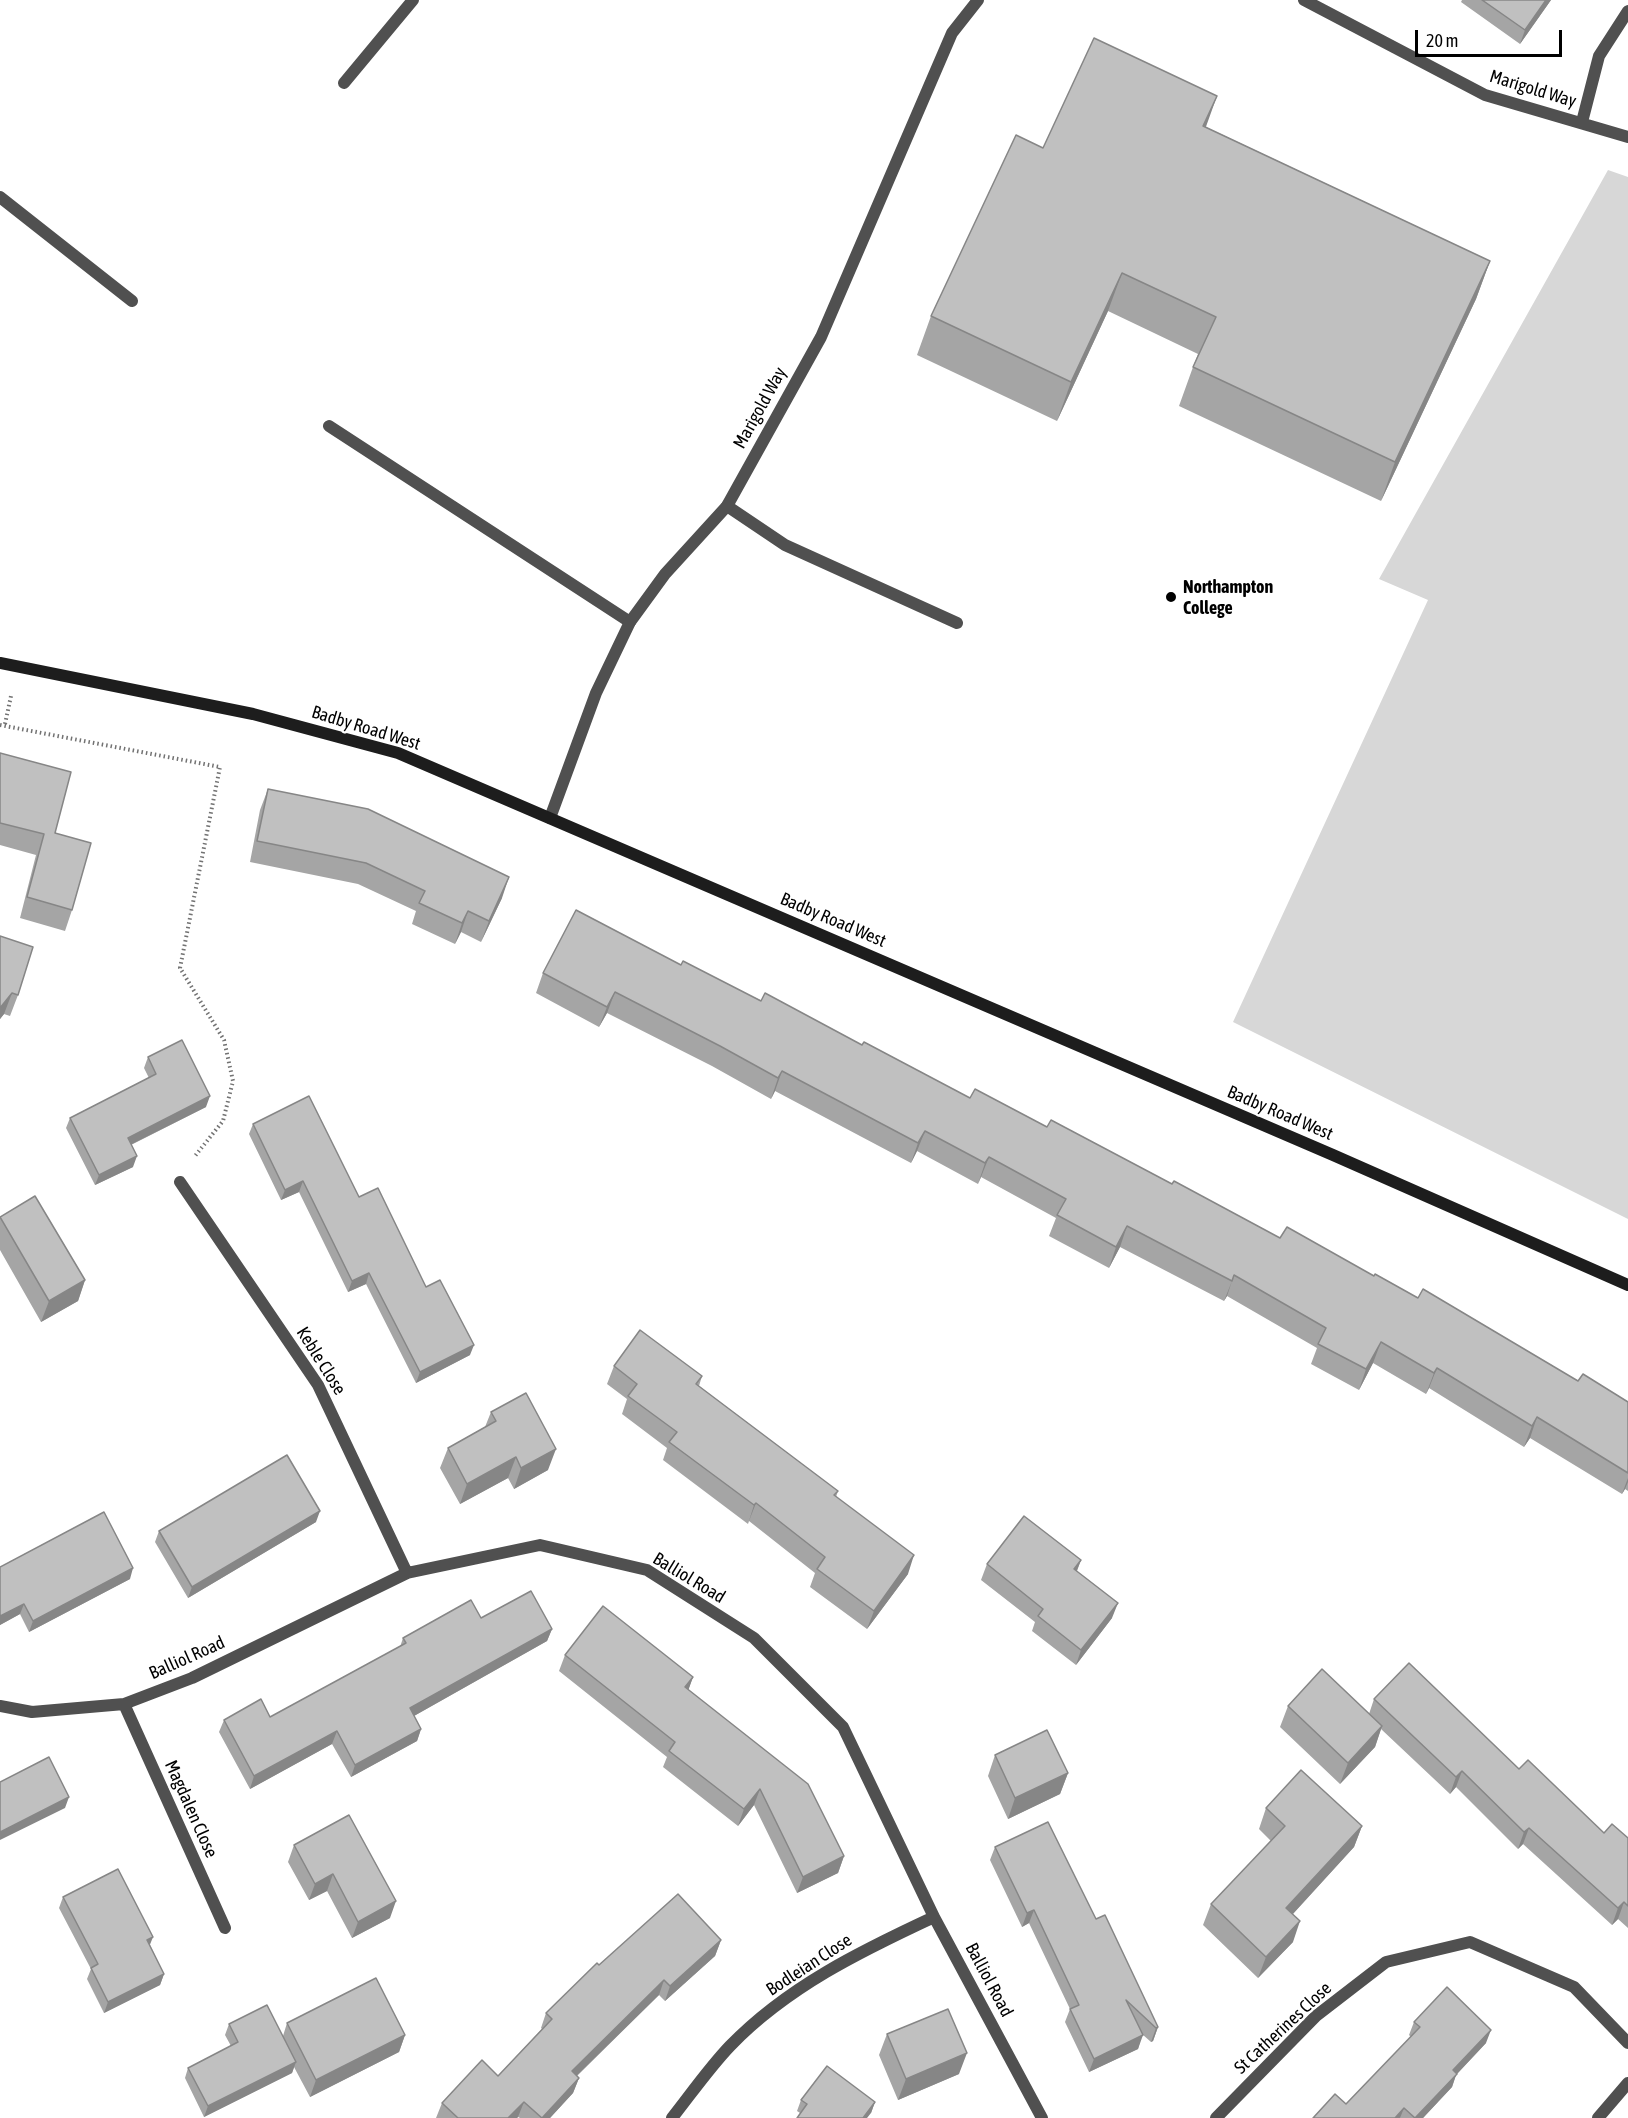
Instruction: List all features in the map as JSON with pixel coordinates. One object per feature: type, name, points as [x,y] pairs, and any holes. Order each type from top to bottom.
[{"type":"street","points":[[344,83],[413,0]]},
{"type":"street","name":"Marigold Way","points":[[550,818],[596,693],[630,622],[665,574],[727,506],[821,337],[952,33],[978,0]]},
{"type":"street","name":"Marigold Way","points":[[1304,0],[1485,95],[1628,137]]},
{"type":"street","points":[[1582,122],[1599,56],[1628,11]]},
{"type":"street","points":[[0,197],[132,301]]},
{"type":"street","points":[[329,426],[630,622]]},
{"type":"street","points":[[727,506],[785,545],[957,622]]},
{"type":"street","name":"Badby Road West","points":[[0,663],[254,714],[398,753],[1628,1285]]},
{"type":"street","name":"Keble Close","points":[[180,1182],[318,1385],[407,1573]]},
{"type":"street","name":"Balliol Road","points":[[0,1706],[32,1712],[124,1704],[192,1677],[407,1573],[540,1545],[647,1570],[754,1638],[843,1727],[934,1917],[1042,2118]]},
{"type":"street","name":"Magdalen Close","points":[[124,1704],[225,1928]]},
{"type":"street","name":"Bodleian Close","points":[[672,2118],[730,2046],[791,1993],[863,1950],[934,1917]]},
{"type":"street","name":"St Catherines Close","points":[[1216,2118],[1316,2016],[1386,1962],[1470,1942],[1574,1987],[1628,2043]]},
{"type":"street","points":[[1598,2118],[1628,2083]]},
{"type":"path","points":[[0,725],[220,767],[180,968],[224,1040],[232,1081],[223,1121],[196,1154],[180,1182]]},
{"type":"shaded area","points":[[1608,170],[1628,177],[1628,1219],[1233,1022],[1428,600],[1379,579]]},
{"type":"building","points":[[1482,0],[1546,0],[1525,30]]},
{"type":"building","points":[[1094,38],[1217,96],[1203,126],[1490,261],[1395,462],[1193,367],[1216,317],[1122,273],[1071,382],[931,316],[1016,135],[1043,148]]},
{"type":"building","points":[[0,753],[71,772],[55,833],[91,843],[72,910],[27,897],[44,834],[0,823]]},
{"type":"building","points":[[268,789],[368,809],[509,877],[489,921],[468,911],[462,923],[419,903],[425,891],[366,863],[257,841]]},
{"type":"building","points":[[576,910],[681,965],[683,961],[761,1001],[765,993],[862,1045],[864,1042],[970,1098],[975,1089],[1047,1127],[1051,1120],[1172,1184],[1174,1181],[1280,1238],[1287,1227],[1418,1298],[1423,1289],[1578,1381],[1583,1374],[1628,1402],[1628,1473],[1537,1417],[1532,1426],[1437,1368],[1434,1373],[1381,1342],[1366,1369],[1318,1344],[1326,1328],[1234,1275],[1232,1281],[1127,1226],[1116,1247],[1057,1215],[1066,1199],[989,1157],[985,1163],[925,1131],[918,1143],[782,1071],[778,1078],[615,992],[607,1007],[543,973]]},
{"type":"building","points":[[0,936],[33,947],[18,995],[12,993],[0,1008]]},
{"type":"building","points":[[182,1040],[210,1096],[128,1138],[137,1156],[99,1175],[70,1118],[156,1074],[148,1057]]},
{"type":"building","points":[[309,1096],[359,1197],[378,1188],[426,1287],[440,1280],[474,1345],[420,1372],[369,1273],[352,1281],[303,1181],[285,1190],[253,1124]]},
{"type":"building","points":[[35,1196],[85,1280],[49,1301],[0,1217]]},
{"type":"building","points":[[640,1330],[702,1376],[696,1384],[838,1491],[834,1495],[914,1555],[874,1611],[817,1569],[825,1557],[756,1503],[754,1505],[669,1442],[677,1432],[628,1396],[637,1384],[614,1366]]},
{"type":"building","points":[[526,1393],[556,1449],[521,1468],[516,1457],[467,1484],[448,1448],[496,1421],[491,1412]]},
{"type":"building","points":[[287,1455],[320,1511],[192,1587],[159,1531]]},
{"type":"building","points":[[104,1512],[133,1568],[33,1621],[24,1604],[0,1616],[0,1567]]},
{"type":"building","points":[[1024,1516],[1081,1560],[1074,1569],[1118,1603],[1081,1650],[1038,1616],[1043,1609],[987,1564]]},
{"type":"building","points":[[531,1591],[552,1629],[410,1708],[421,1729],[355,1765],[337,1731],[254,1776],[224,1720],[261,1699],[270,1717],[406,1643],[403,1638],[471,1600],[481,1618]]},
{"type":"building","points":[[603,1606],[693,1677],[685,1687],[808,1784],[844,1856],[803,1877],[760,1789],[744,1809],[669,1751],[675,1742],[565,1655]]},
{"type":"building","points":[[1409,1663],[1519,1769],[1528,1760],[1604,1833],[1612,1824],[1628,1838],[1628,1906],[1624,1902],[1618,1908],[1529,1828],[1524,1832],[1462,1771],[1456,1777],[1374,1699]]},
{"type":"building","points":[[1322,1669],[1382,1726],[1348,1763],[1288,1706]]},
{"type":"building","points":[[1047,1730],[1068,1773],[1015,1798],[995,1755]]},
{"type":"building","points":[[49,1757],[69,1797],[0,1832],[0,1782]]},
{"type":"building","points":[[1301,1770],[1362,1826],[1286,1908],[1300,1921],[1266,1957],[1211,1904],[1285,1826],[1266,1808]]},
{"type":"building","points":[[349,1815],[396,1901],[358,1922],[333,1874],[315,1884],[294,1845]]},
{"type":"building","points":[[1048,1822],[1096,1919],[1105,1915],[1158,2027],[1156,2028],[1126,2000],[1143,2035],[1094,2059],[1070,2009],[1079,2005],[1034,1910],[1027,1913],[995,1847]]},
{"type":"building","points":[[118,1869],[153,1937],[147,1940],[164,1974],[108,2002],[91,1968],[98,1964],[63,1897]]},
{"type":"building","points":[[678,1894],[721,1940],[670,1986],[664,1980],[572,2071],[579,2078],[542,2118],[524,2102],[508,2118],[458,2118],[442,2103],[482,2060],[498,2076],[552,2019],[546,2013],[597,1963],[599,1965]]},
{"type":"building","points":[[376,1978],[405,2035],[316,2080],[287,2023]]},
{"type":"building","points":[[1447,1987],[1491,2030],[1453,2070],[1457,2074],[1415,2118],[1404,2108],[1395,2118],[1313,2118],[1335,2094],[1346,2104],[1420,2027],[1414,2022]]},
{"type":"building","points":[[267,2005],[296,2062],[208,2106],[188,2068],[238,2042],[229,2024]]},
{"type":"building","points":[[948,2009],[967,2053],[906,2079],[887,2034]]},
{"type":"building","points":[[827,2066],[875,2102],[863,2118],[797,2118],[807,2104],[801,2100]]},
{"type":"place","name":"Northampton College","points":[[1171,597]]}]
